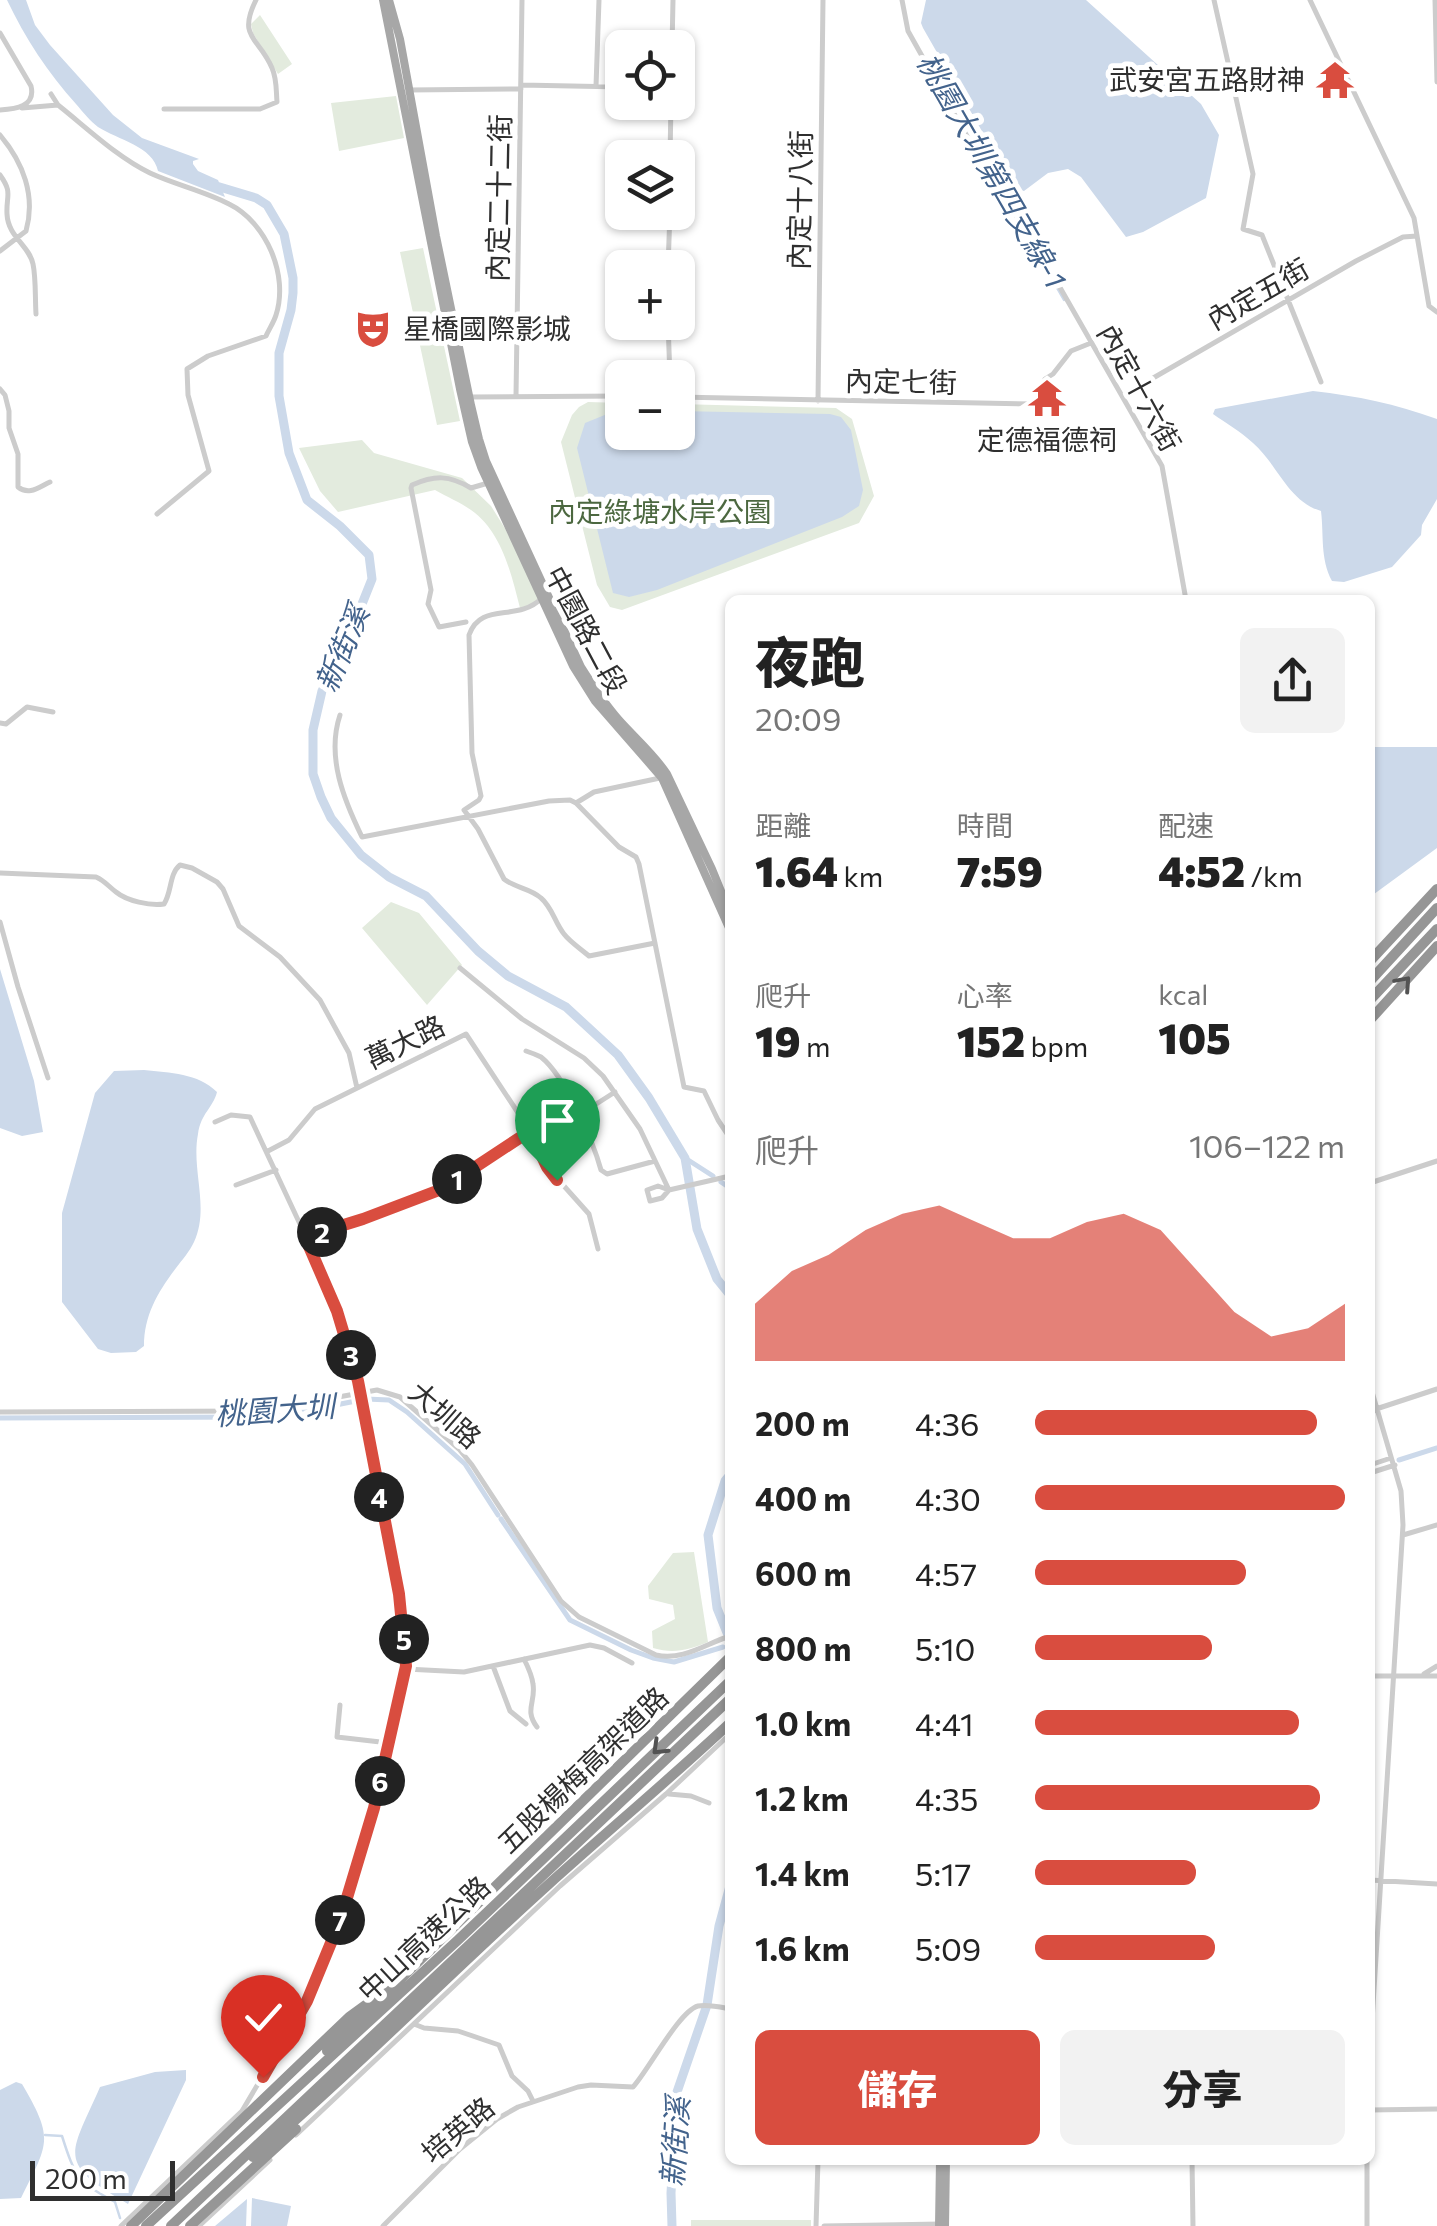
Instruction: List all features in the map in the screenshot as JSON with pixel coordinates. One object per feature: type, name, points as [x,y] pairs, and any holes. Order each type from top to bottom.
[{"type":"highway","points":[[1375,954],[1437,888]]},
{"type":"highway","points":[[1375,976],[1437,908]]},
{"type":"highway","points":[[1375,956],[1425,921]]},
{"type":"highway","points":[[1375,995],[1437,929]]},
{"type":"highway","points":[[1375,1014],[1437,946]]},
{"type":"highway","name":"五股楊梅高架道路","points":[[165,2208],[725,1662]]},
{"type":"highway","name":"中山高速公路","points":[[146,2226],[458,1940],[725,1686]]},
{"type":"highway","name":"中山高速公路","points":[[171,2226],[725,1705]]},
{"type":"highway","points":[[171,2226],[285,2130],[548,1885],[725,1728]]},
{"type":"highway","points":[[131,2226],[349,2017],[400,1980]]},
{"type":"highway","points":[[190,2226],[328,2100],[388,2037]]},
{"type":"main road","name":"中園路二段","points":[[386,0],[400,39],[405,92],[472,442],[488,482],[581,667],[665,776],[725,901]]},
{"type":"main road","name":"中園路二段","points":[[466,398],[486,460],[545,597]]},
{"type":"main road","name":"中園路二段","points":[[665,776],[725,918]]},
{"type":"main road","points":[[942,2225],[943,2165]]},
{"type":"street","points":[[164,109],[260,109],[277,102],[273,70],[247,26],[256,0]]},
{"type":"street","name":"內定二十二街","points":[[516,396],[522,0]]},
{"type":"street","points":[[596,86],[598,0]]},
{"type":"street","points":[[672,30],[673,0]]},
{"type":"street","name":"內定十八街","points":[[818,401],[823,0]]},
{"type":"street","name":"內定十六街","points":[[902,0],[908,31],[973,147],[1046,262],[1162,469],[1185,595]]},
{"type":"street","points":[[1214,0],[1253,174],[1243,229],[1262,235],[1321,382]]},
{"type":"street","points":[[1310,0],[1414,218],[1429,306],[1437,312]]},
{"type":"street","points":[[1436,0],[1437,82]]},
{"type":"street","points":[[0,33],[31,86],[30,101],[19,108]]},
{"type":"street","points":[[405,92],[605,86]]},
{"type":"street","points":[[51,94],[58,105],[140,167],[240,210],[257,226],[274,261],[277,313],[266,336],[208,356],[188,369],[188,395],[210,471],[157,514]]},
{"type":"street","points":[[0,110],[58,105]]},
{"type":"street","points":[[0,135],[18,159],[31,202],[26,231],[0,251]]},
{"type":"street","points":[[0,175],[8,188],[7,214],[15,240],[34,264],[36,314]]},
{"type":"street","name":"內定五街","points":[[1122,396],[1356,261],[1403,236],[1418,236]]},
{"type":"street","name":"內定七街","points":[[695,397],[1034,404],[1044,379],[1053,374],[1071,351],[1092,343]]},
{"type":"street","points":[[0,388],[18,454],[18,486],[34,490],[50,482]]},
{"type":"street","points":[[466,398],[605,396]]},
{"type":"street","points":[[466,622],[439,627],[428,604],[431,590],[411,488],[420,482],[444,478],[472,488],[488,482]]},
{"type":"street","points":[[545,597],[528,609],[481,617],[472,625],[472,753],[481,796],[464,810],[504,879],[539,896],[564,935],[589,956],[655,943]]},
{"type":"street","points":[[0,723],[6,724],[28,708],[53,712]]},
{"type":"street","points":[[340,716],[336,728],[337,774],[362,838],[570,800],[636,857],[684,1087],[704,1091],[725,1130]]},
{"type":"street","points":[[576,803],[594,792],[665,776]]},
{"type":"street","points":[[0,873],[96,877],[120,896],[158,905],[168,898],[175,868],[180,865],[217,882],[238,926],[280,956],[320,1000],[350,1053],[357,1088]]},
{"type":"street","points":[[0,922],[48,1078]]},
{"type":"street","points":[[460,968],[522,1019],[584,1058],[603,1076],[640,1128],[672,1190],[725,1177]]},
{"type":"street","name":"萬大路","points":[[268,1151],[289,1140],[315,1109],[466,1034],[530,1131],[547,1167],[589,1214],[598,1250]]},
{"type":"street","points":[[526,1051],[540,1056],[552,1071],[590,1136],[602,1170],[607,1174],[656,1161]]},
{"type":"street","points":[[579,1115],[615,1092]]},
{"type":"street","points":[[121,2226],[234,2121],[292,2029],[340,1921],[374,1808],[406,1669],[399,1594],[361,1393],[337,1311],[250,1117],[231,1115],[214,1122]]},
{"type":"street","points":[[305,1237],[442,1189],[530,1131]]},
{"type":"street","points":[[1375,1182],[1437,1162]]},
{"type":"street","points":[[236,1185],[276,1170]]},
{"type":"street","points":[[1375,1409],[1437,1389]]},
{"type":"street","name":"大圳路","points":[[0,1412],[261,1411],[377,1390],[400,1397],[459,1449],[562,1601],[579,1617],[666,1658],[725,1638]]},
{"type":"street","points":[[1375,1412],[1395,1465],[1403,1508],[1375,1973]]},
{"type":"street","points":[[1375,1466],[1391,1458]]},
{"type":"street","points":[[1375,1468],[1395,1465]]},
{"type":"street","points":[[1403,1536],[1437,1525]]},
{"type":"street","points":[[406,1669],[456,1672],[590,1645],[604,1648],[632,1664]]},
{"type":"street","points":[[524,1659],[534,1685],[530,1705],[532,1719],[538,1726]]},
{"type":"street","points":[[493,1666],[510,1711],[526,1724]]},
{"type":"street","points":[[1422,1675],[1437,1666]]},
{"type":"street","points":[[1375,1676],[1437,1676]]},
{"type":"street","points":[[340,1705],[337,1737],[389,1742]]},
{"type":"street","points":[[199,2226],[560,1886],[725,1739]]},
{"type":"street","points":[[666,1794],[684,1794],[709,1802]]},
{"type":"street","points":[[1375,1880],[1437,1884]]},
{"type":"street","name":"培英路","points":[[383,2226],[460,2149],[497,2119],[533,2101],[591,2085],[633,2088],[690,2010],[697,2006],[725,2008]]},
{"type":"street","points":[[414,2024],[458,2031],[499,2045],[512,2076],[533,2101]]},
{"type":"street","points":[[1375,2110],[1437,2109]]},
{"type":"street","points":[[818,2165],[820,2226],[942,2225]]},
{"type":"street","points":[[1192,2165],[1193,2226]]},
{"type":"street","points":[[1367,2165],[1367,2226]]},
{"type":"green space","points":[[260,15],[292,64],[278,74],[253,33],[251,24]]},
{"type":"green space","points":[[396,96],[404,138],[339,151],[331,103]]},
{"type":"green space","points":[[423,248],[460,421],[437,425],[400,252]]},
{"type":"green space","name":"內定綠塘水岸公園","points":[[588,402],[605,402],[605,450],[695,450],[695,404],[836,408],[852,419],[874,496],[859,523],[622,610],[610,607],[597,585],[561,442],[579,407]]},
{"type":"green space","points":[[362,440],[374,453],[462,478],[491,506],[539,598],[532,606],[520,608],[504,554],[482,519],[435,490],[338,512],[320,491],[299,448]]},
{"type":"green space","points":[[391,902],[419,913],[462,965],[427,1005],[362,928]]},
{"type":"green space","points":[[694,1552],[708,1642],[681,1650],[653,1648],[652,1631],[675,1619],[673,1605],[649,1599],[648,1586],[673,1553]]},
{"type":"green space","points":[[691,2220],[811,2220],[811,2226],[691,2226]]},
{"type":"water","points":[[7,0],[26,0],[35,25],[50,45],[113,115],[142,138],[199,159],[193,164],[198,171],[218,180],[225,197],[158,171],[149,155],[95,125],[47,67]]},
{"type":"water","points":[[926,0],[1086,0],[1201,104],[1219,135],[1206,198],[1126,237],[1081,177],[1068,169],[1048,173],[1024,191],[1015,189],[923,28]]},
{"type":"water","points":[[1313,391],[1376,401],[1437,419],[1437,499],[1422,525],[1421,535],[1392,567],[1344,582],[1332,581],[1328,572],[1321,511],[1292,491],[1253,443],[1213,414],[1215,409]]},
{"type":"water","name":"內定綠塘水岸公園","points":[[695,411],[841,417],[851,430],[863,490],[859,506],[842,517],[657,590],[629,597],[613,593],[577,448],[585,423],[605,415],[605,450],[695,450]]},
{"type":"water","points":[[1375,747],[1437,747],[1437,848],[1375,893]]},
{"type":"water","points":[[0,969],[34,1081],[43,1132],[22,1136],[0,1128]]},
{"type":"water","points":[[144,1070],[192,1077],[217,1092],[198,1134],[200,1215],[194,1242],[153,1304],[144,1346],[136,1352],[111,1353],[98,1349],[62,1302],[62,1213],[95,1093],[114,1071]]},
{"type":"water","points":[[186,2070],[186,2080],[128,2204],[79,2167],[75,2156],[81,2128],[100,2087],[155,2072]]},
{"type":"water","points":[[16,2082],[22,2084],[33,2103],[44,2141],[21,2198],[0,2199],[0,2090]]},
{"type":"water","points":[[252,2198],[291,2206],[287,2226],[251,2226]]},
{"type":"water","points":[[247,2199],[246,2226],[215,2226]]},
{"type":"waterway","name":"桃園大圳第四支線-1","points":[[966,129],[977,148]]},
{"type":"waterway","name":"新街溪","points":[[213,185],[267,205],[284,234],[293,293],[279,353],[279,396],[289,453],[307,500],[369,555],[372,579],[322,691],[313,730],[313,774],[321,797],[331,818],[361,855],[389,877],[426,896],[478,951],[508,976],[566,1007],[618,1055],[685,1158],[697,1229],[717,1279],[725,1289]]},
{"type":"waterway","name":"桃園大圳第四支線-1","points":[[1033,246],[1064,300]]},
{"type":"waterway","points":[[685,1158],[713,1176]]},
{"type":"waterway","points":[[721,1182],[725,1185]]},
{"type":"waterway","name":"桃園大圳","points":[[0,1418],[275,1417],[366,1399],[389,1400],[465,1464],[498,1515]]},
{"type":"waterway","name":"桃園大圳","points":[[1399,1460],[1437,1448]]},
{"type":"waterway","name":"新街溪","points":[[725,1481],[708,1535],[717,1608],[725,1628]]},
{"type":"waterway","name":"桃園大圳","points":[[501,1519],[570,1620],[631,1650],[674,1662],[723,1647]]},
{"type":"waterway","name":"新街溪","points":[[672,2226],[677,2092],[707,2005],[725,1904]]},
{"type":"waterway","points":[[45,2135],[62,2136],[80,2177],[115,2202],[120,2218]]},
{"type":"place","name":"武安宮五路財神","points":[[1335,80]]},
{"type":"place","name":"星橋國際影城","points":[[373,329]]},
{"type":"place","name":"定德福德祠","points":[[1047,398]]},
{"type":"route","points":[[263,2077],[307,2001],[340,1921],[374,1808],[406,1666],[399,1594],[358,1381],[337,1311],[305,1237],[442,1189],[530,1131],[557,1180]]}]
